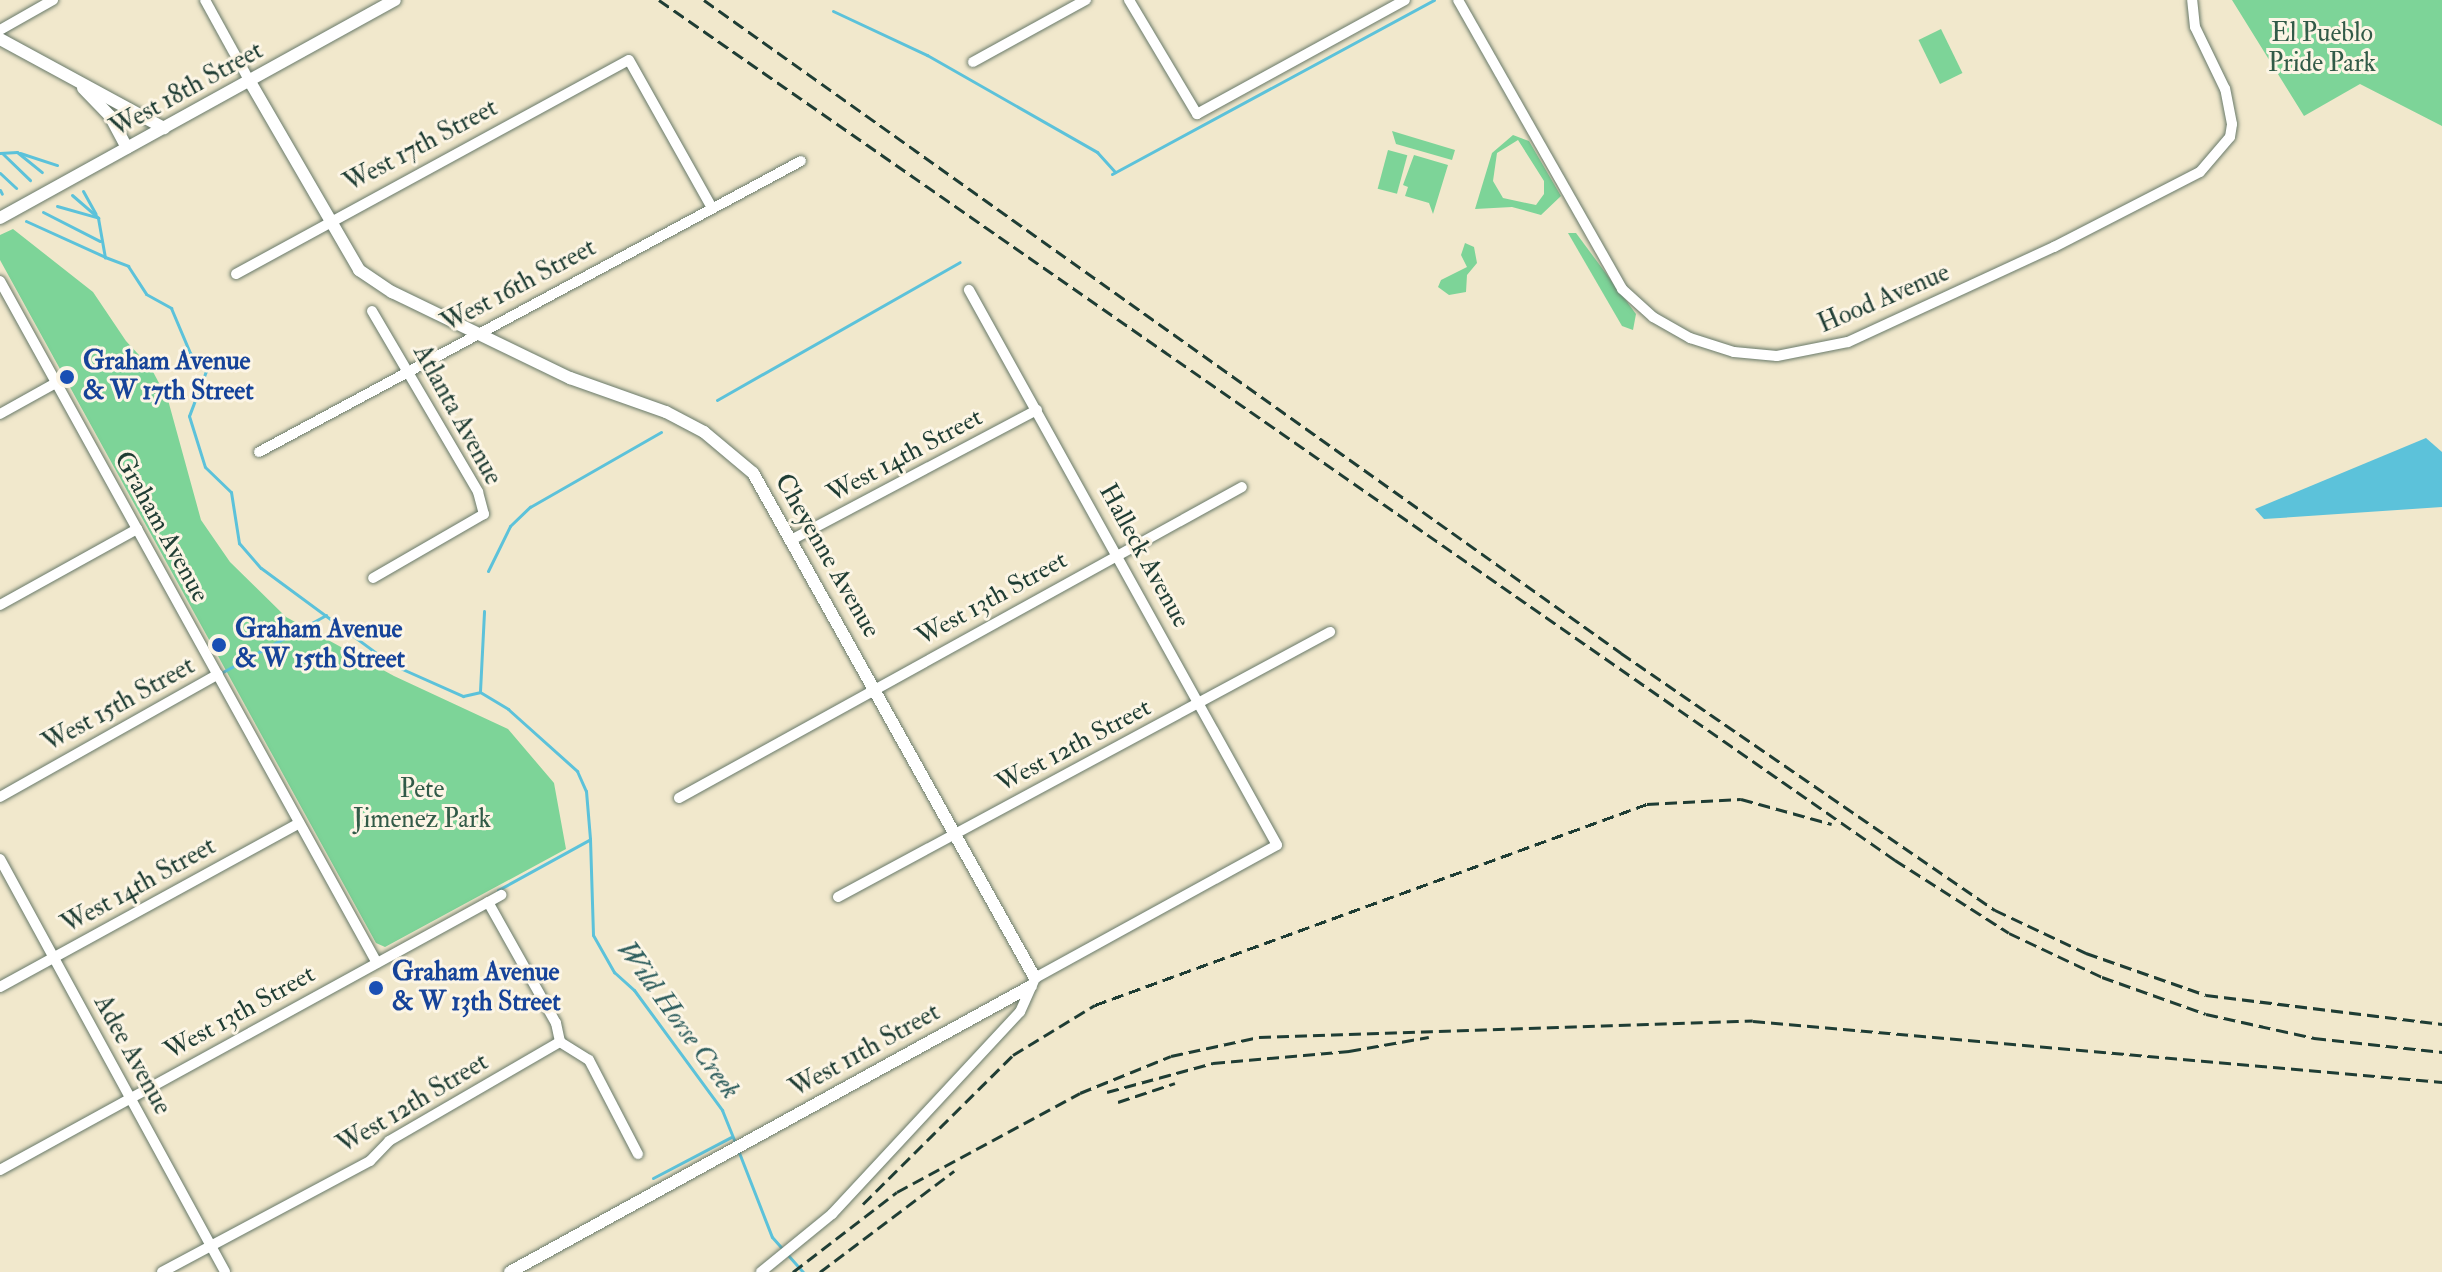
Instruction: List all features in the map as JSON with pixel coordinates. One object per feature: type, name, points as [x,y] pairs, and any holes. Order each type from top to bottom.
[{"type":"street","points":[[0,30],[53,0]]},
{"type":"street","points":[[205,0],[330,220]]},
{"type":"street","name":"West 18th Street","points":[[0,218],[395,0]]},
{"type":"street","points":[[973,62],[1086,0]]},
{"type":"street","points":[[1129,0],[1194,114],[1405,0]]},
{"type":"street","name":"Hood Avenue","points":[[1458,0],[1628,295],[1669,328],[1707,345],[1777,356],[1848,342],[2200,172],[2230,137],[2232,124],[2225,89],[2195,27],[2192,0]]},
{"type":"street","points":[[0,39],[164,128]]},
{"type":"street","name":"West 17th Street","points":[[236,274],[330,220],[629,60],[712,208]]},
{"type":"street","points":[[75,81],[110,116],[127,148]]},
{"type":"street","name":"West 16th Street","points":[[259,452],[409,373],[477,332],[801,161]]},
{"type":"street","name":"Cheyenne Avenue","points":[[330,220],[359,270],[570,378],[704,432],[753,473],[876,687],[1033,982]]},
{"type":"street","name":"Graham Avenue","points":[[0,281],[377,963]]},
{"type":"street","name":"Halleck Avenue","points":[[969,290],[1119,554],[1277,845]]},
{"type":"street","name":"Atlanta Avenue","points":[[372,311],[478,492],[484,514],[373,578]]},
{"type":"street","points":[[0,414],[56,383]]},
{"type":"street","name":"West 14th Street","points":[[793,539],[1037,410]]},
{"type":"street","name":"West 13th Street","points":[[679,798],[1242,487]]},
{"type":"street","points":[[0,605],[137,529]]},
{"type":"street","name":"West 12th Street","points":[[838,897],[1330,632]]},
{"type":"street","name":"West 15th Street","points":[[0,797],[218,674]]},
{"type":"street","name":"West 14th Street","points":[[0,987],[299,823]]},
{"type":"street","name":"West 11th Street","points":[[510,1272],[1277,845]]},
{"type":"street","name":"Adee Avenue","points":[[0,859],[225,1272]]},
{"type":"street","name":"West 13th Street","points":[[0,1170],[501,895]]},
{"type":"street","points":[[488,902],[556,1023],[560,1042],[589,1060],[638,1154]]},
{"type":"street","points":[[761,1272],[832,1214],[1020,1012],[1033,982]]},
{"type":"street","name":"West 12th Street","points":[[162,1272],[370,1161],[389,1141],[560,1042]]},
{"type":"green space","name":"El Pueblo Pride Park","points":[[2232,0],[2442,0],[2442,126],[2360,84],[2304,116]]},
{"type":"green space","points":[[1941,29],[1962,73],[1940,84],[1919,40]]},
{"type":"green space","points":[[1392,131],[1455,150],[1452,160],[1396,144]]},
{"type":"green space","points":[[1513,135],[1529,141],[1561,196],[1541,215],[1512,207],[1475,209],[1492,153]],"holes":[[[1518,140],[1544,181],[1544,194],[1536,205],[1503,198],[1493,181],[1497,153]]]},
{"type":"green space","points":[[1388,150],[1407,155],[1397,194],[1378,189]]},
{"type":"green space","points":[[1414,155],[1448,165],[1433,214],[1429,203],[1405,196],[1408,187],[1403,185]]},
{"type":"green space","name":"Pete Jimenez Park","points":[[13,229],[93,292],[126,341],[151,368],[168,400],[201,520],[230,562],[286,617],[394,676],[508,729],[554,783],[566,849],[385,947],[376,943],[0,260],[0,235]]},
{"type":"green space","points":[[1568,233],[1576,233],[1636,314],[1633,330],[1622,326]]},
{"type":"green space","points":[[1465,243],[1474,247],[1477,263],[1467,275],[1466,292],[1449,295],[1438,287],[1441,280],[1467,267],[1461,255]]},
{"type":"water","points":[[2426,438],[2442,452],[2442,507],[2264,519],[2255,509]]},
{"type":"waterway","points":[[1112,174],[1434,0]]},
{"type":"waterway","points":[[833,11],[927,55],[1097,152],[1115,172]]},
{"type":"waterway","name":"Wild Horse Creek","points":[[0,153],[17,152],[42,172]]},
{"type":"waterway","name":"Wild Horse Creek","points":[[2,153],[30,180]]},
{"type":"waterway","name":"Wild Horse Creek","points":[[20,153],[57,165]]},
{"type":"waterway","name":"Wild Horse Creek","points":[[0,173],[16,188]]},
{"type":"waterway","name":"Wild Horse Creek","points":[[0,190],[2,194]]},
{"type":"waterway","name":"Wild Horse Creek","points":[[83,191],[96,214]]},
{"type":"waterway","name":"Wild Horse Creek","points":[[72,195],[98,218],[105,257],[128,266],[146,294],[171,308],[190,353],[206,371],[189,416],[205,467],[231,492],[239,543],[261,568],[391,664],[463,696],[480,692],[508,709],[577,771],[586,791],[593,935],[614,972],[634,990],[722,1110],[735,1143]]},
{"type":"waterway","name":"Wild Horse Creek","points":[[57,206],[96,217]]},
{"type":"waterway","name":"Wild Horse Creek","points":[[43,212],[100,241]]},
{"type":"waterway","name":"Wild Horse Creek","points":[[26,221],[103,256]]},
{"type":"waterway","points":[[717,400],[960,262]]},
{"type":"waterway","points":[[488,571],[510,526],[530,507],[661,432]]},
{"type":"waterway","points":[[480,691],[484,611]]},
{"type":"waterway","points":[[221,673],[326,615]]},
{"type":"waterway","points":[[498,890],[589,840]]},
{"type":"waterway","points":[[653,1178],[731,1137]]},
{"type":"waterway","name":"Wild Horse Creek","points":[[738,1150],[772,1237],[803,1272]]},
{"type":"railway","points":[[659,0],[1895,860],[2009,933],[2102,977],[2206,1014],[2314,1038],[2442,1052]]},
{"type":"railway","points":[[704,0],[1621,653],[1995,910],[2086,953],[2206,995],[2442,1024]]},
{"type":"railway","points":[[863,1204],[1013,1055],[1095,1005],[1647,804],[1741,799],[1832,824]]},
{"type":"railway","points":[[793,1272],[897,1192],[1080,1093],[1171,1056],[1259,1037],[1753,1021],[2442,1082]]},
{"type":"railway","points":[[1107,1092],[1213,1063],[1349,1051],[1429,1037]]},
{"type":"railway","points":[[1118,1102],[1175,1083]]},
{"type":"railway","points":[[820,1272],[954,1171]]},
{"type":"place","name":"Graham Avenue & W 17th Street","points":[[67,377]]},
{"type":"place","name":"Graham Avenue & W 15th Street","points":[[219,645]]},
{"type":"place","name":"Graham Avenue & W 13th Street","points":[[376,988]]}]
